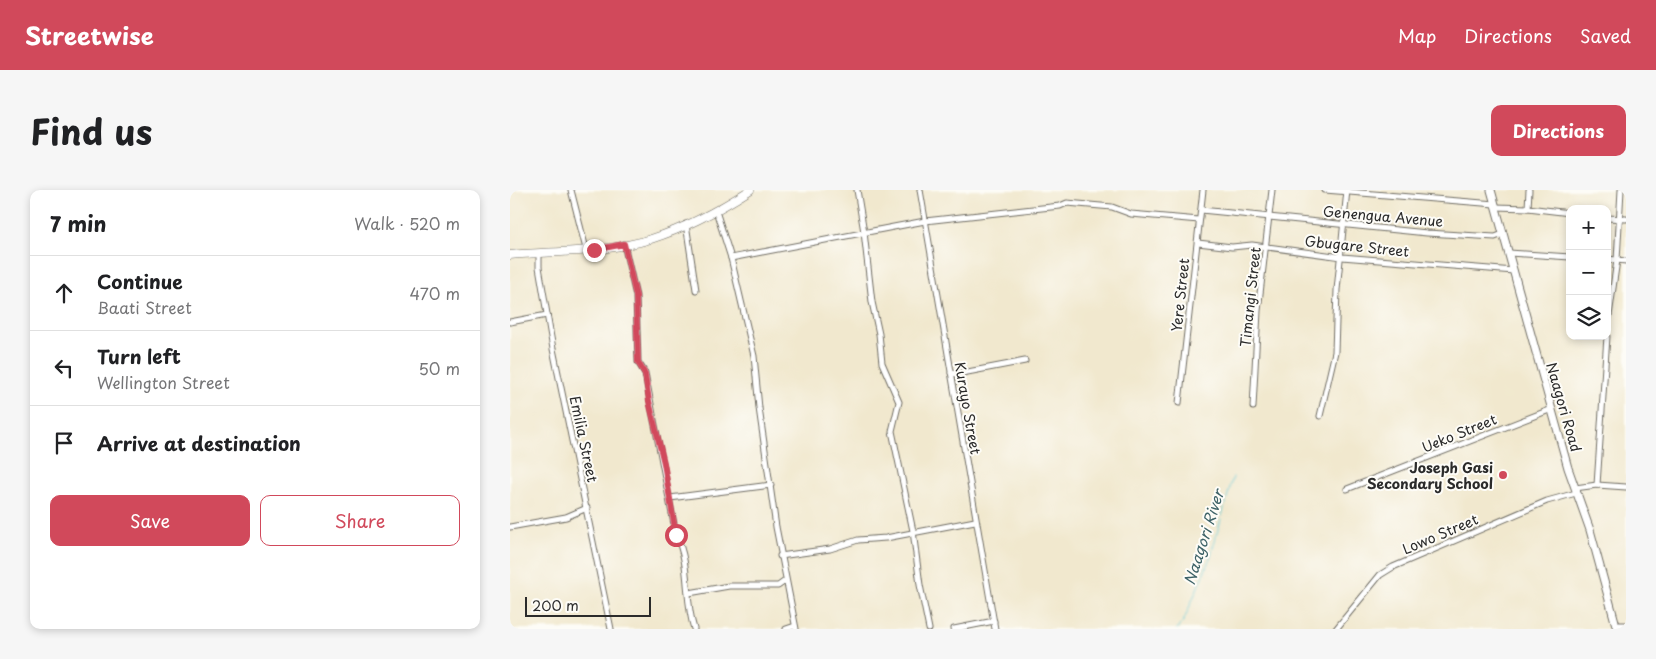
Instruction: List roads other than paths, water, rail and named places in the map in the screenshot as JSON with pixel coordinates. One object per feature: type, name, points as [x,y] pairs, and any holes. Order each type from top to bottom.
[{"type":"main road","points":[[510,255],[586,249],[650,239],[716,211],[750,190]]},
{"type":"street","points":[[571,190],[586,249]]},
{"type":"street","points":[[857,190],[882,363],[899,402],[892,431],[914,531],[929,629]]},
{"type":"street","name":"Kurayo Street","points":[[920,190],[975,521],[995,629]]},
{"type":"street","name":"Yere Street","points":[[1179,403],[1203,190]]},
{"type":"street","name":"Timangi Street","points":[[1253,407],[1258,310],[1267,247],[1272,190]]},
{"type":"street","points":[[1325,190],[1566,213]]},
{"type":"street","name":"Naagori Road","points":[[1491,190],[1575,491],[1590,530],[1617,627]]},
{"type":"street","points":[[1528,208],[1530,190]]},
{"type":"street","points":[[1611,302],[1617,260],[1621,190]]},
{"type":"street","points":[[1320,416],[1335,352],[1337,290],[1342,257],[1347,191]]},
{"type":"street","points":[[731,258],[925,221],[1060,206],[1067,203],[1112,207],[1131,214],[1199,220]]},
{"type":"street","name":"Genengua Avenue","points":[[1201,210],[1495,237],[1503,234]]},
{"type":"street","points":[[716,211],[731,258],[754,356],[759,408],[780,556],[795,628],[786,629]]},
{"type":"street","points":[[1611,218],[1626,219]]},
{"type":"street","points":[[686,224],[696,290]]},
{"type":"street","name":"Gbugare Street","points":[[1198,243],[1232,247],[1252,245],[1342,257],[1514,271]]},
{"type":"street","points":[[624,244],[636,296],[638,362],[645,374],[676,535],[682,548],[694,629]]},
{"type":"street","name":"Emilia Street","points":[[539,253],[539,267],[547,315],[610,629]]},
{"type":"street","points":[[1509,253],[1566,257]]},
{"type":"street","points":[[1611,259],[1626,261]]},
{"type":"street","points":[[510,322],[547,315]]},
{"type":"street","points":[[1597,485],[1607,340]]},
{"type":"street","points":[[951,373],[1025,361]]},
{"type":"street","name":"Ueko Street","points":[[1347,489],[1552,409]]},
{"type":"street","points":[[670,498],[771,485]]},
{"type":"street","name":"Lowo Street","points":[[1336,629],[1380,575],[1393,567],[1547,501],[1575,491],[1597,485],[1626,487]]},
{"type":"street","points":[[510,526],[566,517],[587,508]]},
{"type":"street","points":[[780,556],[830,549],[858,540],[886,538],[914,531],[975,521]]},
{"type":"street","points":[[689,593],[729,586],[778,586],[785,581]]},
{"type":"street","points":[[954,629],[994,621]]},
{"type":"street","points":[[1617,627],[1626,625]]},
{"type":"waterway","name":"Naagori River","points":[[1177,629],[1184,620],[1210,558],[1233,477]]},
{"type":"place","name":"Joseph Gasi Secondary School","points":[[1503,475]]}]
